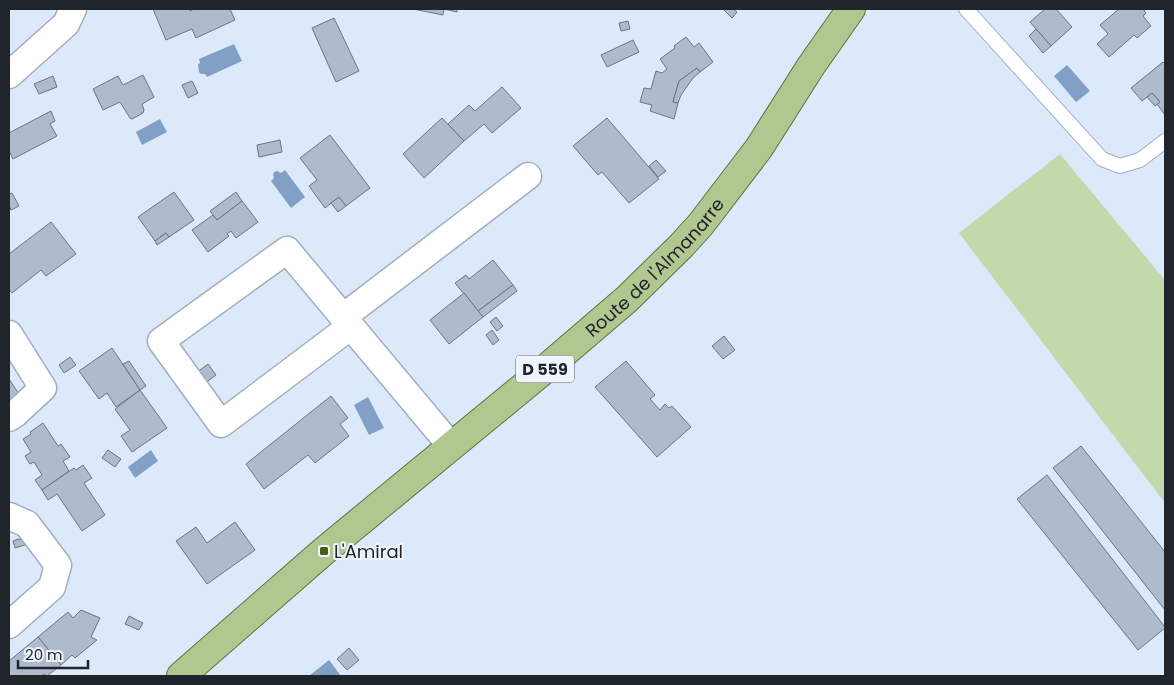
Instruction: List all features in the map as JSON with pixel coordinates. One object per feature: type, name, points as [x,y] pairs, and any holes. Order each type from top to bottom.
[{"type":"main road","name":"Route de l'Almanarre","points":[[182,676],[311,563],[627,299],[682,245],[701,224],[759,148],[811,66],[851,9]]},
{"type":"street","points":[[9,75],[66,24],[73,9]]},
{"type":"street","points":[[451,446],[347,322],[287,250],[161,341],[221,424],[347,322],[528,176]]},
{"type":"street","points":[[9,334],[43,388],[9,418]]},
{"type":"street","points":[[9,516],[27,524],[58,565],[52,587],[9,625]]},
{"type":"lane","points":[[966,9],[1102,159],[1120,166],[1140,160],[1165,141]]},
{"type":"green space","points":[[1060,154],[1165,280],[1165,503],[959,233]]},
{"type":"water","points":[[234,44],[242,61],[207,77],[199,72],[199,59]]},
{"type":"water","points":[[1067,65],[1090,91],[1076,102],[1054,76]]},
{"type":"water","points":[[160,119],[167,132],[142,145],[136,132]]},
{"type":"water","points":[[285,170],[305,197],[291,208],[271,181],[274,178],[274,172],[281,173]]},
{"type":"water","points":[[368,397],[384,428],[369,435],[354,405]]},
{"type":"water","points":[[151,450],[158,461],[135,478],[128,467]]},
{"type":"water","points":[[329,660],[341,676],[309,676]]},
{"type":"building","points":[[153,9],[189,9],[190,11],[194,9],[230,9],[235,20],[196,38],[192,29],[166,40]]},
{"type":"building","points":[[413,9],[444,9],[443,15]]},
{"type":"building","points":[[444,9],[457,9],[457,12]]},
{"type":"building","points":[[725,9],[733,9],[737,12],[732,18]]},
{"type":"building","points":[[1045,9],[1056,9],[1072,27],[1051,46],[1030,22]]},
{"type":"building","points":[[1119,9],[1143,9],[1146,13],[1143,16],[1151,26],[1137,38],[1134,35],[1109,57],[1097,44],[1108,34],[1100,25]]},
{"type":"building","points":[[334,18],[359,71],[336,82],[312,28]]},
{"type":"building","points":[[628,21],[630,29],[621,31],[619,23]]},
{"type":"building","points":[[1036,29],[1051,46],[1043,53],[1029,36]]},
{"type":"building","points":[[686,37],[694,47],[699,43],[713,62],[700,72],[697,68],[679,81],[673,102],[678,103],[674,119],[650,111],[652,105],[640,102],[644,88],[651,89],[656,71],[662,73],[667,69],[660,59]]},
{"type":"building","points":[[633,40],[639,52],[607,67],[601,55]]},
{"type":"building","points":[[1163,62],[1165,64],[1165,115],[1157,104],[1160,102],[1152,93],[1142,101],[1131,88]]},
{"type":"building","points":[[697,68],[700,72],[693,78],[681,95],[678,103],[673,102],[679,81]]},
{"type":"building","points":[[143,75],[154,97],[142,104],[143,113],[132,119],[120,102],[103,110],[93,89],[118,76],[123,85]]},
{"type":"building","points":[[53,76],[57,87],[39,94],[34,84]]},
{"type":"building","points":[[192,81],[198,93],[188,98],[182,85]]},
{"type":"building","points":[[502,87],[521,108],[492,133],[484,124],[464,141],[448,124],[469,105],[475,111]]},
{"type":"building","points":[[1152,93],[1160,102],[1155,106],[1147,97]]},
{"type":"building","points":[[51,111],[55,121],[50,124],[57,136],[13,159],[9,151],[9,133]]},
{"type":"building","points":[[442,118],[464,141],[424,178],[403,154]]},
{"type":"building","points":[[607,118],[659,179],[629,203],[602,172],[598,175],[573,146]]},
{"type":"building","points":[[330,135],[370,188],[346,206],[339,197],[325,208],[309,186],[317,180],[300,158]]},
{"type":"building","points":[[280,140],[282,152],[259,157],[257,145]]},
{"type":"building","points":[[656,160],[666,171],[658,177],[649,166]]},
{"type":"building","points":[[174,192],[194,220],[169,237],[166,233],[155,241],[138,217]]},
{"type":"building","points":[[236,192],[242,201],[217,220],[210,211]]},
{"type":"building","points":[[12,193],[19,206],[11,210],[9,194]]},
{"type":"building","points":[[339,197],[346,206],[338,212],[331,203]]},
{"type":"building","points":[[242,201],[258,222],[236,238],[231,231],[227,234],[229,236],[208,252],[192,230],[213,215],[217,220]]},
{"type":"building","points":[[51,222],[76,254],[46,276],[41,270],[12,293],[9,289],[9,254]]},
{"type":"building","points":[[166,233],[169,237],[157,245],[155,241]]},
{"type":"building","points":[[493,260],[513,285],[478,311],[455,283],[466,275],[469,279]]},
{"type":"building","points":[[513,285],[517,291],[483,317],[478,311]]},
{"type":"building","points":[[464,293],[483,317],[449,344],[430,320]]},
{"type":"building","points":[[496,317],[503,326],[497,331],[490,322]]},
{"type":"building","points":[[492,330],[499,340],[493,345],[486,335]]},
{"type":"building","points":[[724,336],[735,350],[723,359],[712,346]]},
{"type":"building","points":[[112,348],[140,390],[116,407],[107,393],[99,399],[79,371]]},
{"type":"building","points":[[70,357],[76,365],[64,373],[59,365]]},
{"type":"building","points":[[129,361],[146,386],[140,390],[123,364]]},
{"type":"building","points":[[626,361],[655,395],[650,399],[660,410],[665,404],[669,408],[672,406],[691,427],[657,457],[595,387]]},
{"type":"building","points":[[208,364],[216,375],[204,384],[196,373]]},
{"type":"building","points":[[9,379],[19,394],[9,401]]},
{"type":"building","points":[[140,390],[167,428],[132,452],[121,436],[130,430],[115,409]]},
{"type":"building","points":[[331,396],[348,418],[340,424],[349,436],[315,463],[308,455],[264,489],[246,464]]},
{"type":"building","points":[[43,423],[58,446],[61,444],[70,457],[63,461],[69,471],[42,490],[35,480],[42,475],[34,462],[30,464],[25,456],[31,452],[23,439]]},
{"type":"building","points":[[1081,446],[1165,552],[1165,610],[1053,468]]},
{"type":"building","points":[[108,450],[121,459],[115,467],[102,458]]},
{"type":"building","points":[[83,465],[92,478],[84,483],[105,515],[82,531],[57,494],[48,500],[42,490],[74,468],[76,470]]},
{"type":"building","points":[[1047,475],[1165,627],[1138,650],[1017,499]]},
{"type":"building","points":[[235,522],[255,550],[207,584],[176,541],[196,527],[207,543]]},
{"type":"building","points":[[18,539],[28,544],[15,548],[13,541]]},
{"type":"building","points":[[81,610],[100,618],[91,637],[97,640],[75,658],[72,655],[61,665],[38,637],[68,612],[73,618]]},
{"type":"building","points":[[129,616],[143,623],[139,630],[125,624]]},
{"type":"building","points":[[38,637],[61,665],[47,676],[44,674],[41,676],[9,676],[9,661]]},
{"type":"building","points":[[349,648],[359,660],[347,670],[337,659]]},
{"type":"place","name":"L'Amiral","points":[[324,551]]}]
